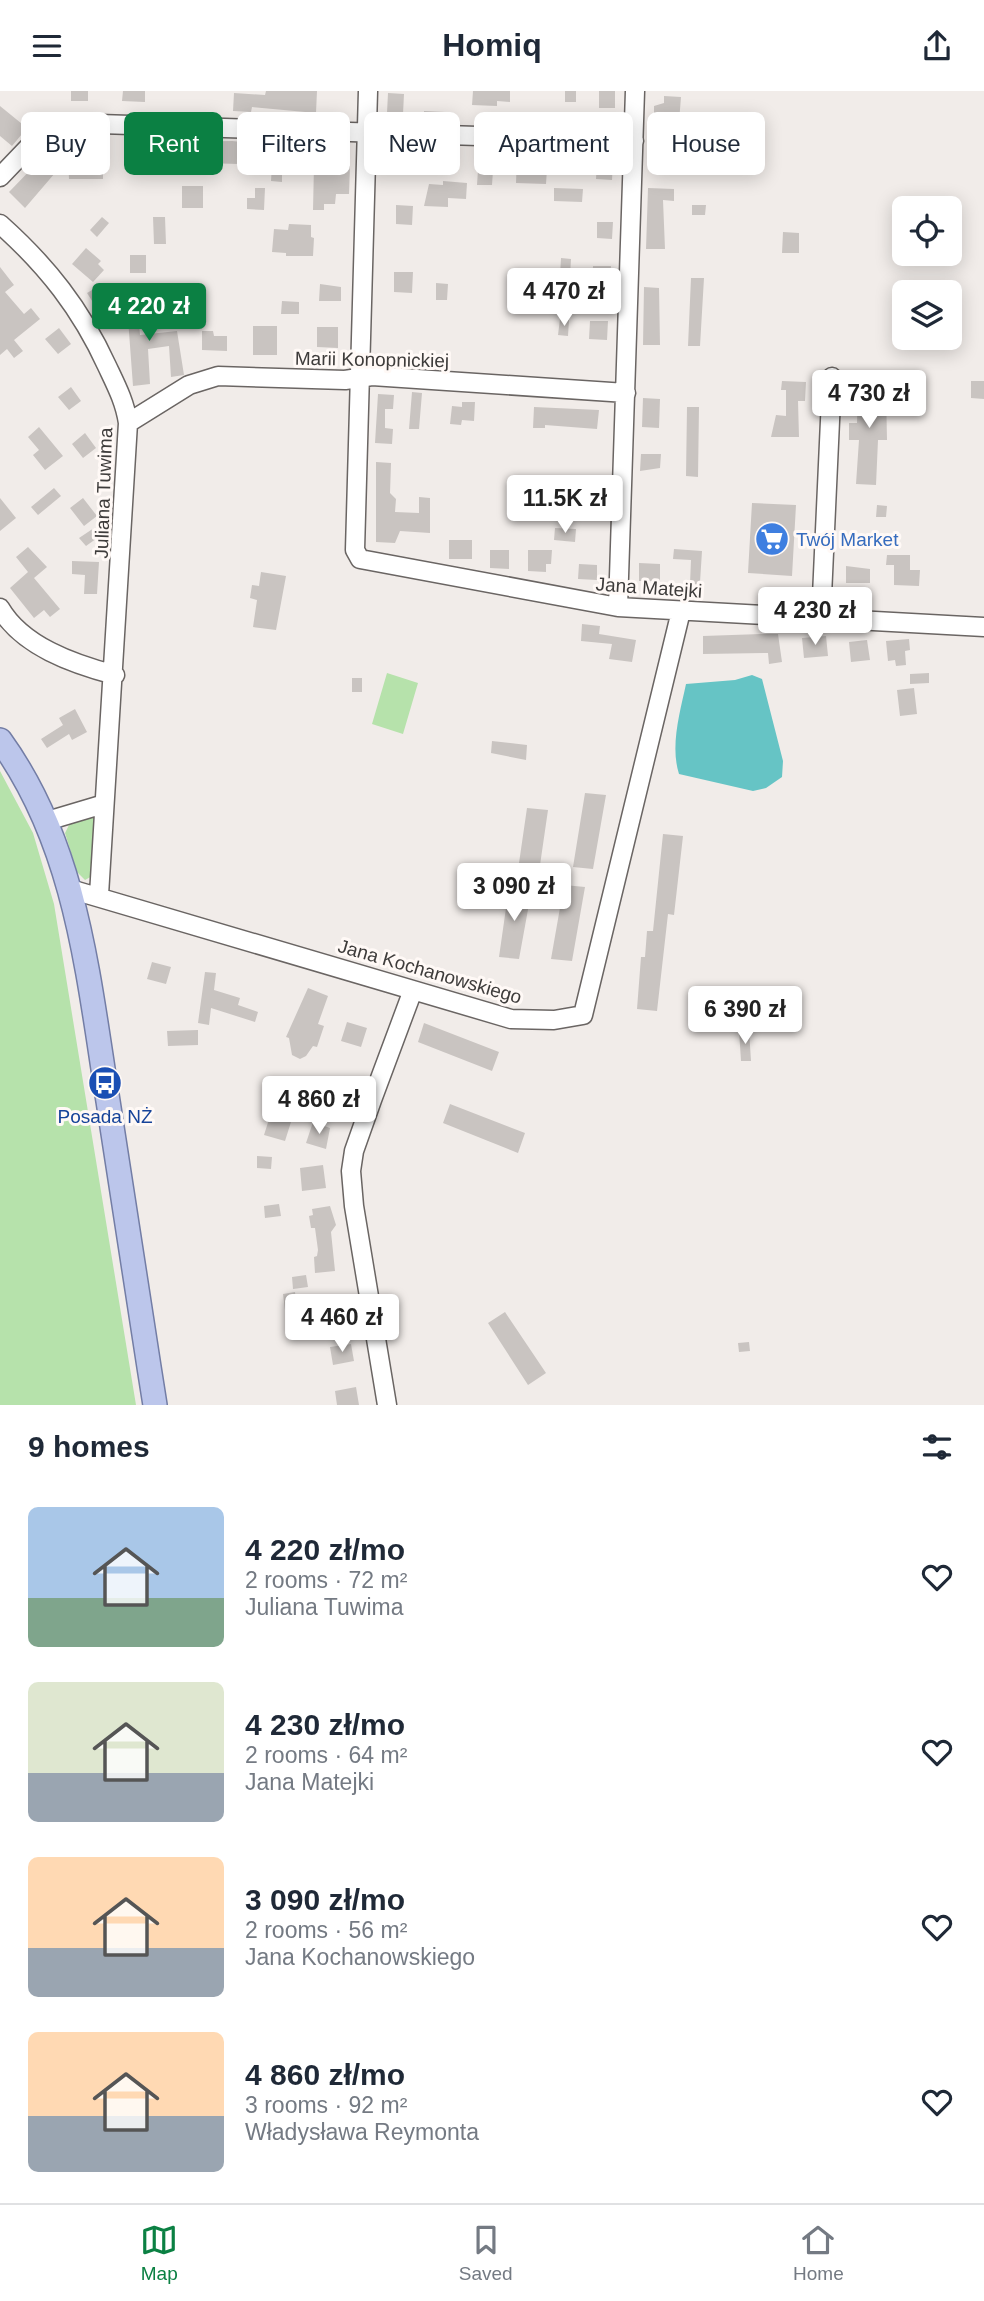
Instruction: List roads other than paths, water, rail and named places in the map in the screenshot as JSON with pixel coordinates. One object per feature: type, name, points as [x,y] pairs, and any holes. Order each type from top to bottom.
[{"type":"main road","points":[[0,740],[31,787],[47,821],[70,888],[89,980],[155,1405]]},
{"type":"street","points":[[367,112],[368,91]]},
{"type":"street","points":[[618,607],[635,91]]},
{"type":"street","points":[[0,177],[39,134],[62,123],[364,131]]},
{"type":"street","points":[[460,134],[634,141]]},
{"type":"street","points":[[359,378],[366,175]]},
{"type":"street","name":"Juliana Tuwima","points":[[0,224],[52,274],[73,302],[121,395],[128,422],[115,675],[99,895]]},
{"type":"street","name":"Marii Konopnickiej","points":[[128,422],[189,385],[218,376],[372,376],[626,393]]},
{"type":"street","points":[[821,618],[832,377]]},
{"type":"street","name":"Jana Matejki","points":[[359,378],[358,556],[366,561],[618,607],[984,627]]},
{"type":"street","points":[[0,608],[12,626],[25,637],[85,667],[115,675]]},
{"type":"street","name":"Jana Kochanowskiego","points":[[70,888],[512,1019],[554,1020],[583,1015],[681,611]]},
{"type":"street","points":[[47,821],[104,804]]},
{"type":"street","points":[[387,1405],[354,1206],[351,1171],[363,1126],[413,990]]},
{"type":"water","points":[[752,675],[762,679],[783,761],[782,777],[766,788],[753,791],[679,774],[675,752],[686,684],[735,680]]},
{"type":"place","name":"Twój Market","points":[[772,539]]},
{"type":"place","name":"Posada NŻ","points":[[105,1083]]}]
